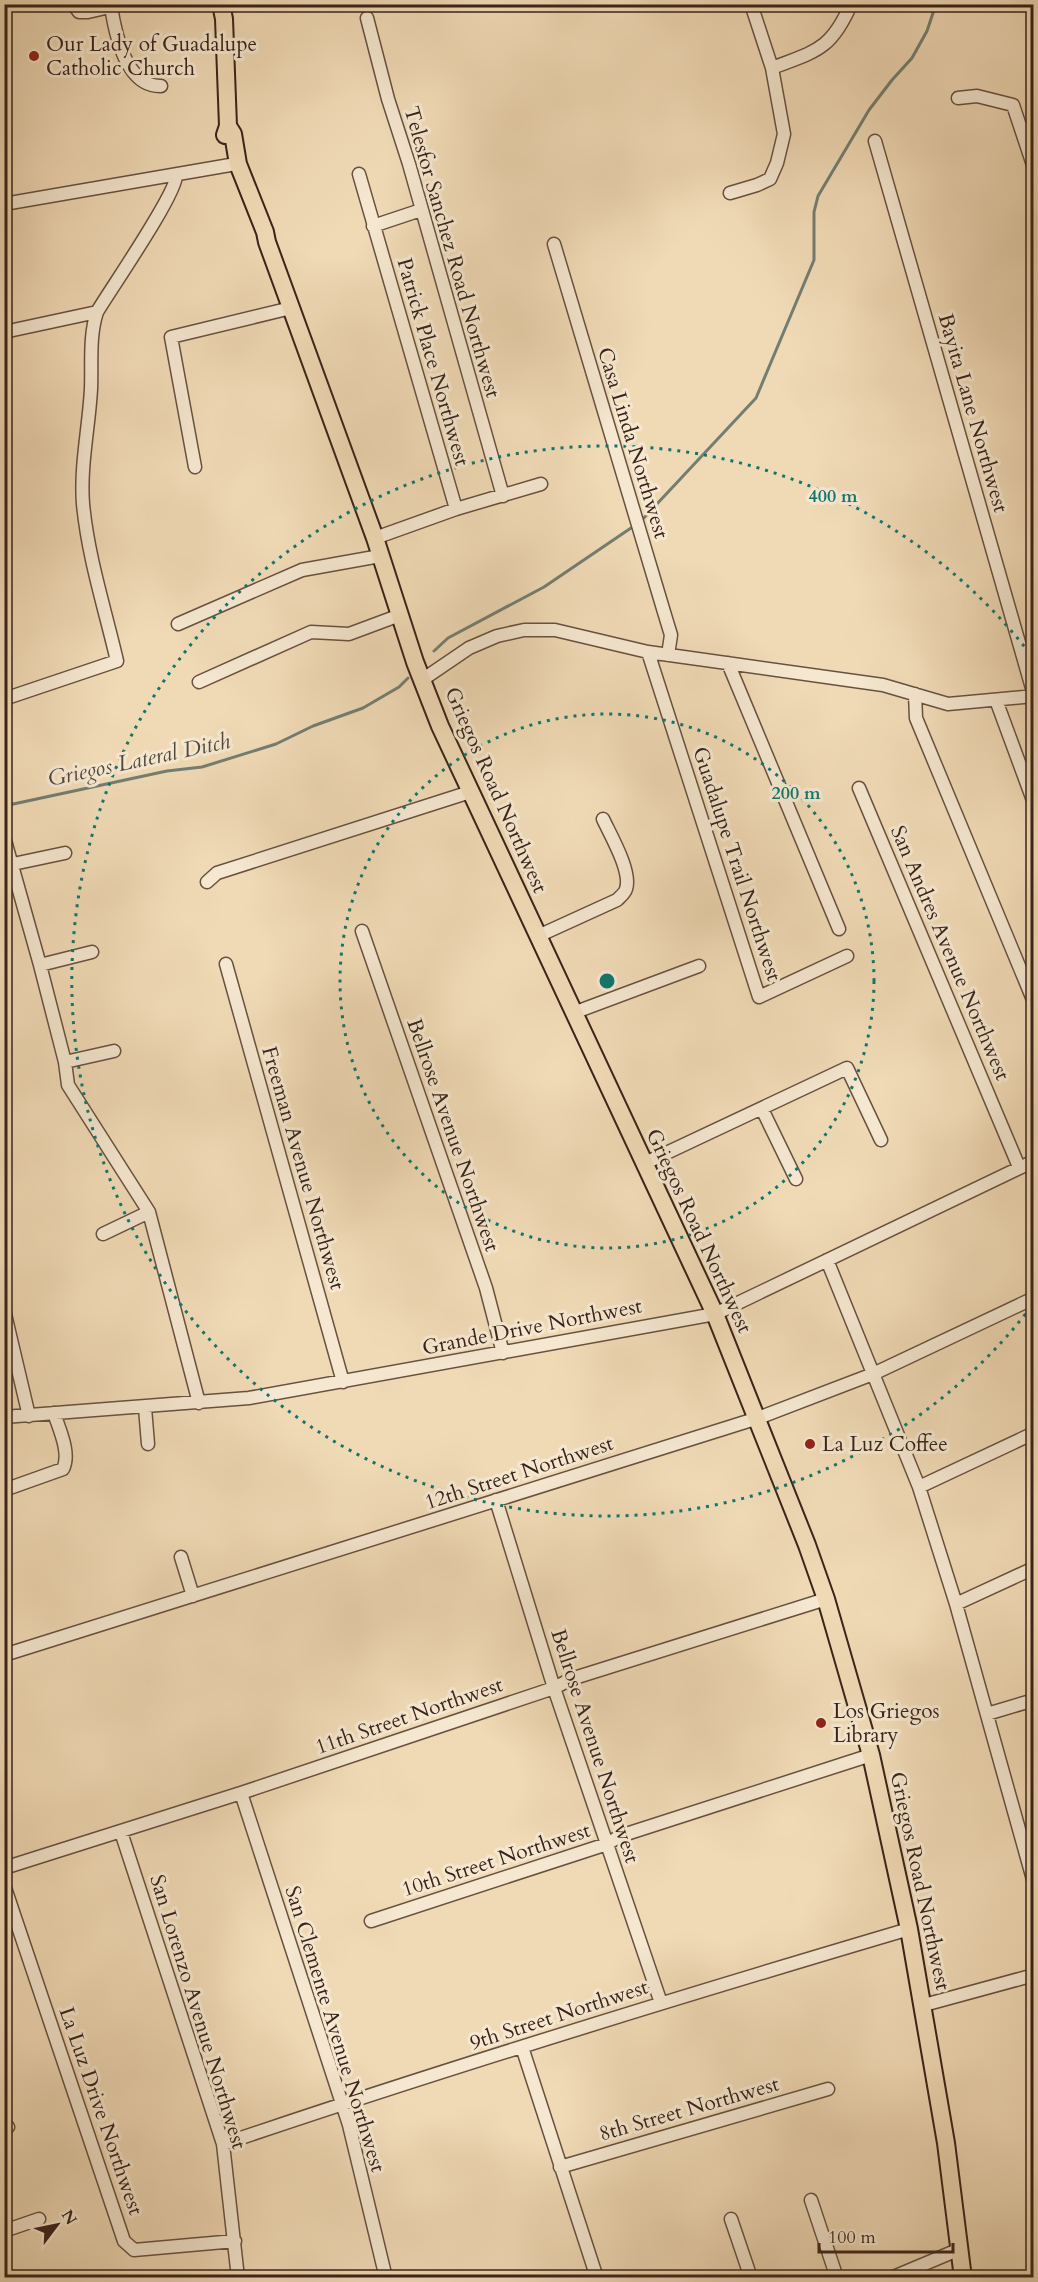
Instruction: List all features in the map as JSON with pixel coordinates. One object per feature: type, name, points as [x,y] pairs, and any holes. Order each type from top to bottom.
[{"type":"main road","name":"Griegos Road Northwest","points":[[221,4],[224,20],[228,126],[224,135],[234,164],[265,232],[375,538],[422,680],[470,792],[715,1314],[758,1418],[826,1599],[871,1755],[909,1929],[924,2005],[946,2143],[963,2277]]},
{"type":"street","points":[[73,4],[79,12],[111,6],[116,34],[137,76],[151,86],[161,86]]},
{"type":"street","points":[[730,193],[770,179],[777,163],[784,134],[772,68],[751,4]]},
{"type":"street","points":[[772,68],[818,50],[840,29],[852,4]]},
{"type":"street","name":"Telesfor Sanchez Road Northwest","points":[[366,18],[503,496]]},
{"type":"street","points":[[958,98],[977,96],[1013,105],[1034,168]]},
{"type":"street","name":"Bayita Lane Northwest","points":[[875,141],[1034,695]]},
{"type":"street","points":[[4,204],[234,164]]},
{"type":"street","name":"Patrick Place Northwest","points":[[359,174],[456,509]]},
{"type":"street","points":[[4,699],[117,661],[90,544],[83,502],[93,323],[97,312],[167,200],[177,180],[176,175]]},
{"type":"street","points":[[373,226],[421,210]]},
{"type":"street","name":"Casa Linda Northwest","points":[[554,244],[668,624],[671,635],[668,655]]},
{"type":"street","points":[[195,467],[171,337],[291,308]]},
{"type":"street","points":[[4,332],[97,312]]},
{"type":"street","points":[[375,538],[456,509],[542,484]]},
{"type":"street","points":[[178,624],[302,570],[380,556]]},
{"type":"street","points":[[199,682],[311,632],[349,634],[400,615]]},
{"type":"street","points":[[422,680],[469,648],[497,636],[524,630],[555,630],[648,652],[883,685],[948,704],[1034,695]]},
{"type":"street","name":"Guadalupe Trail Northwest","points":[[648,652],[759,997],[847,956]]},
{"type":"street","points":[[728,663],[839,929]]},
{"type":"street","points":[[915,694],[916,717],[1034,1002]]},
{"type":"street","points":[[996,700],[1034,803]]},
{"type":"street","name":"San Andres Avenue Northwest","points":[[859,788],[1019,1167]]},
{"type":"street","points":[[207,882],[217,873],[470,792]]},
{"type":"street","points":[[538,936],[617,900],[626,891],[628,880],[624,866],[603,819]]},
{"type":"street","points":[[4,837],[40,965],[65,1062],[68,1085],[149,1212],[199,1403]]},
{"type":"street","points":[[13,864],[65,853]]},
{"type":"street","name":"Bellrose Avenue Northwest","points":[[362,931],[486,1288],[503,1353]]},
{"type":"street","points":[[40,965],[92,952]]},
{"type":"street","name":"Freeman Avenue Northwest","points":[[226,964],[343,1382]]},
{"type":"street","points":[[573,1013],[699,966]]},
{"type":"street","points":[[65,1062],[114,1051]]},
{"type":"street","points":[[643,1164],[847,1068],[881,1140]]},
{"type":"street","points":[[762,1109],[796,1179]]},
{"type":"street","name":"Grande Drive Northwest","points":[[4,1417],[249,1398],[715,1314],[1034,1161]]},
{"type":"street","points":[[103,1234],[149,1212]]},
{"type":"street","points":[[827,1260],[919,1487],[956,1604],[1034,1883]]},
{"type":"street","name":"12th Street Northwest","points":[[4,1655],[758,1418],[873,1374],[1034,1298]]},
{"type":"street","points":[[4,1310],[28,1416]]},
{"type":"street","points":[[145,1407],[148,1444]]},
{"type":"street","points":[[4,1491],[63,1469],[66,1455],[54,1413]]},
{"type":"street","points":[[919,1487],[1034,1433]]},
{"type":"street","name":"Bellrose Avenue Northwest","points":[[496,1500],[554,1688],[661,2003]]},
{"type":"street","points":[[181,1557],[193,1596]]},
{"type":"street","points":[[956,1604],[1034,1568]]},
{"type":"street","name":"11th Street Northwest","points":[[4,1868],[241,1793],[554,1688],[571,1679],[826,1599]]},
{"type":"street","points":[[987,1714],[1034,1700]]},
{"type":"street","name":"10th Street Northwest","points":[[371,1921],[607,1844],[620,1836],[871,1755]]},
{"type":"street","name":"San Clemente Avenue Northwest","points":[[241,1793],[342,2104],[386,2277]]},
{"type":"street","name":"San Lorenzo Avenue Northwest","points":[[121,1832],[223,2144],[238,2277]]},
{"type":"street","name":"La Luz Drive Northwest","points":[[4,1885],[124,2241],[134,2250],[235,2241]]},
{"type":"street","name":"9th Street Northwest","points":[[223,2144],[661,2003],[909,1929]]},
{"type":"street","points":[[924,2005],[1034,1975]]},
{"type":"street","points":[[522,2047],[597,2277]]},
{"type":"street","name":"8th Street Northwest","points":[[560,2167],[828,2089]]},
{"type":"street","points":[[811,2200],[837,2277]]},
{"type":"street","points":[[4,2231],[39,2219]]},
{"type":"street","points":[[731,2219],[751,2277]]},
{"type":"street","points":[[891,2277],[960,2248]]},
{"type":"waterway","name":"Griegos Lateral Ditch","points":[[641,521],[756,398],[814,260],[814,212],[818,196],[869,110],[912,58],[927,31],[936,4]]},
{"type":"waterway","name":"Griegos Lateral Ditch","points":[[434,651],[448,638],[544,587],[631,528]]},
{"type":"waterway","name":"Griegos Lateral Ditch","points":[[4,806],[167,771],[202,767],[276,744],[313,726],[363,708],[399,687],[408,678]]},
{"type":"place","name":"Our Lady of Guadalupe Catholic Church","points":[[34,56]]},
{"type":"place","name":"La Luz Coffee","points":[[810,1444]]},
{"type":"place","name":"Los Griegos Library","points":[[821,1723]]}]
